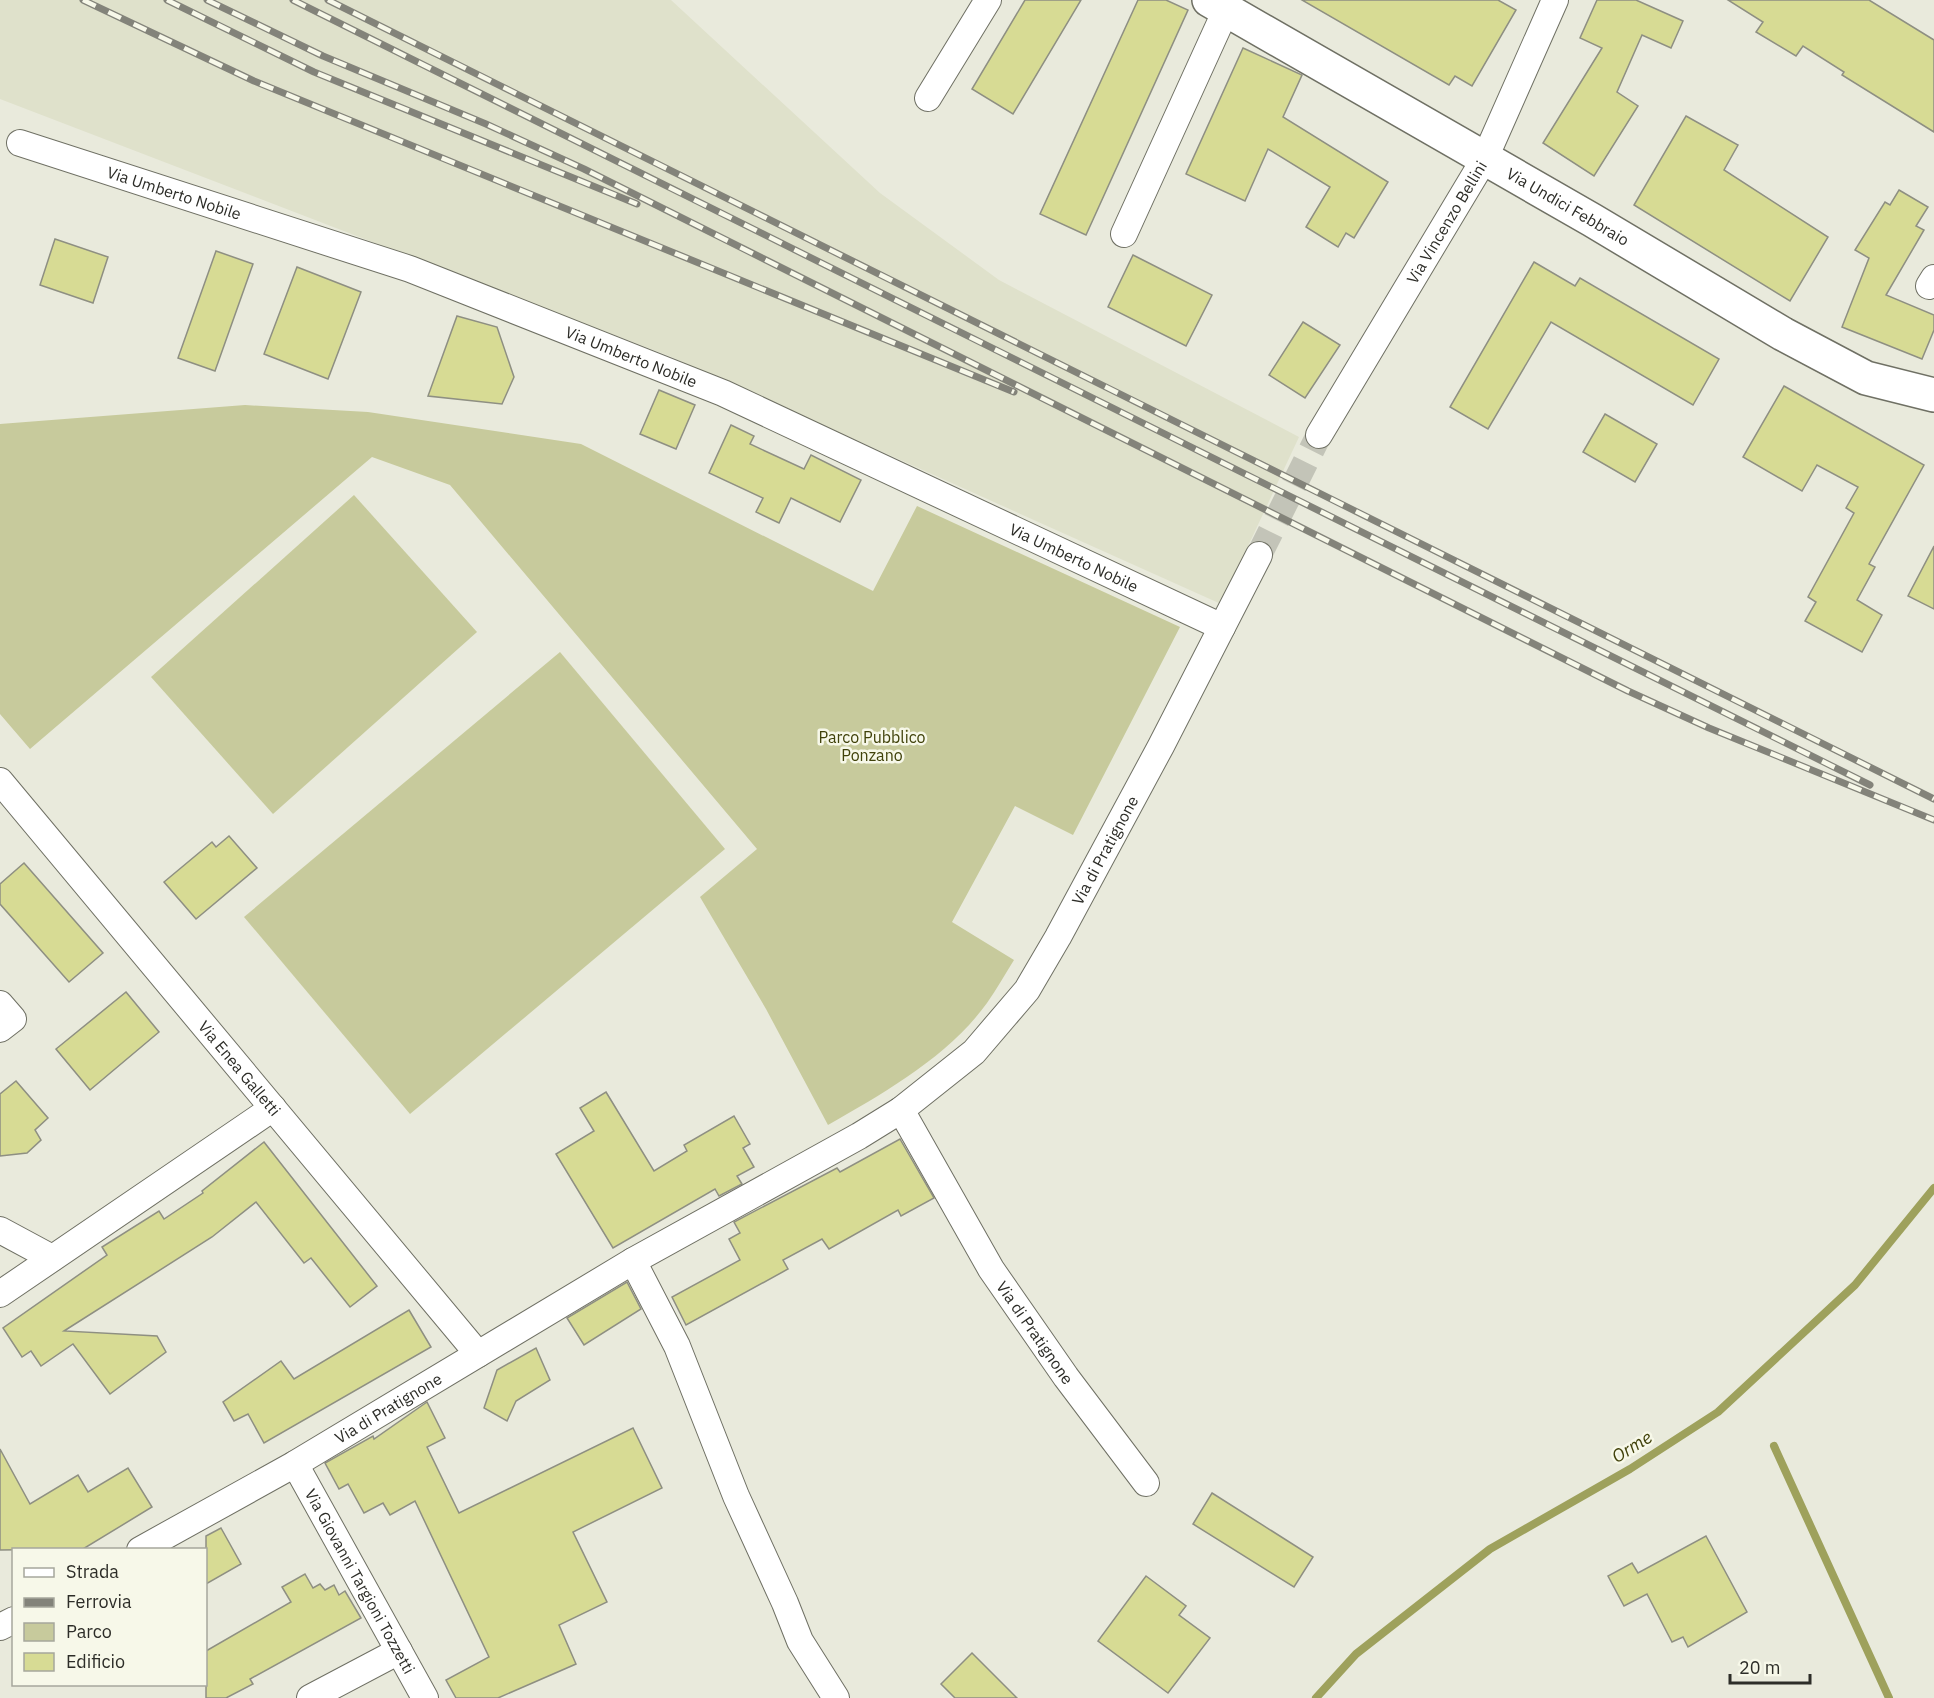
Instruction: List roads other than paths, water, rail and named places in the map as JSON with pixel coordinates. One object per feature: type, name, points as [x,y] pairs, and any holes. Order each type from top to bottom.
[{"type":"main road","name":"Via Undici Febbraio","points":[[1218,5],[1814,351],[1866,378],[1934,395]]},
{"type":"street","points":[[928,98],[988,0]]},
{"type":"street","name":"Via Vincenzo Bellini","points":[[1319,435],[1485,158],[1555,0]]},
{"type":"street","points":[[1124,234],[1218,5]]},
{"type":"street","name":"Via Umberto Nobile","points":[[20,142],[410,269],[723,393],[1222,627]]},
{"type":"street","name":"Via di Pratignone","points":[[144,1548],[295,1464],[633,1261],[859,1136],[901,1110],[974,1052],[1027,990],[1089,880],[1259,555]]},
{"type":"street","name":"Via Enea Galletti","points":[[0,781],[478,1354]]},
{"type":"street","points":[[0,1004],[13,1019],[0,1029]]},
{"type":"street","points":[[0,1294],[273,1108]]},
{"type":"street","name":"Via di Pratignone","points":[[901,1110],[991,1269],[1066,1377],[1146,1483]]},
{"type":"street","points":[[0,1230],[52,1258]]},
{"type":"street","points":[[633,1261],[677,1346],[736,1496],[785,1602],[800,1641],[836,1698]]},
{"type":"street","name":"Via Giovanni Targioni Tozzetti","points":[[295,1464],[425,1698]]},
{"type":"street","points":[[309,1698],[399,1651]]},
{"type":"waterway","name":"Orme","points":[[1316,1698],[1356,1654],[1490,1549],[1630,1469],[1718,1412],[1855,1285],[1934,1188]]},
{"type":"waterway","points":[[1774,1446],[1889,1698]]},
{"type":"tunnel","points":[[1259,555],[1319,435]]},
{"type":"railway","points":[[83,0],[254,81],[1014,392]]},
{"type":"railway","points":[[167,0],[314,72],[637,204]]},
{"type":"railway","points":[[207,0],[323,56],[486,124],[584,169],[1628,691],[1709,728],[1934,820]]},
{"type":"railway","points":[[293,0],[1870,785]]},
{"type":"railway","points":[[328,0],[1934,799]]},
{"type":"park label","name":"Parco Pubblico Ponzano","points":[[872,746]]}]
